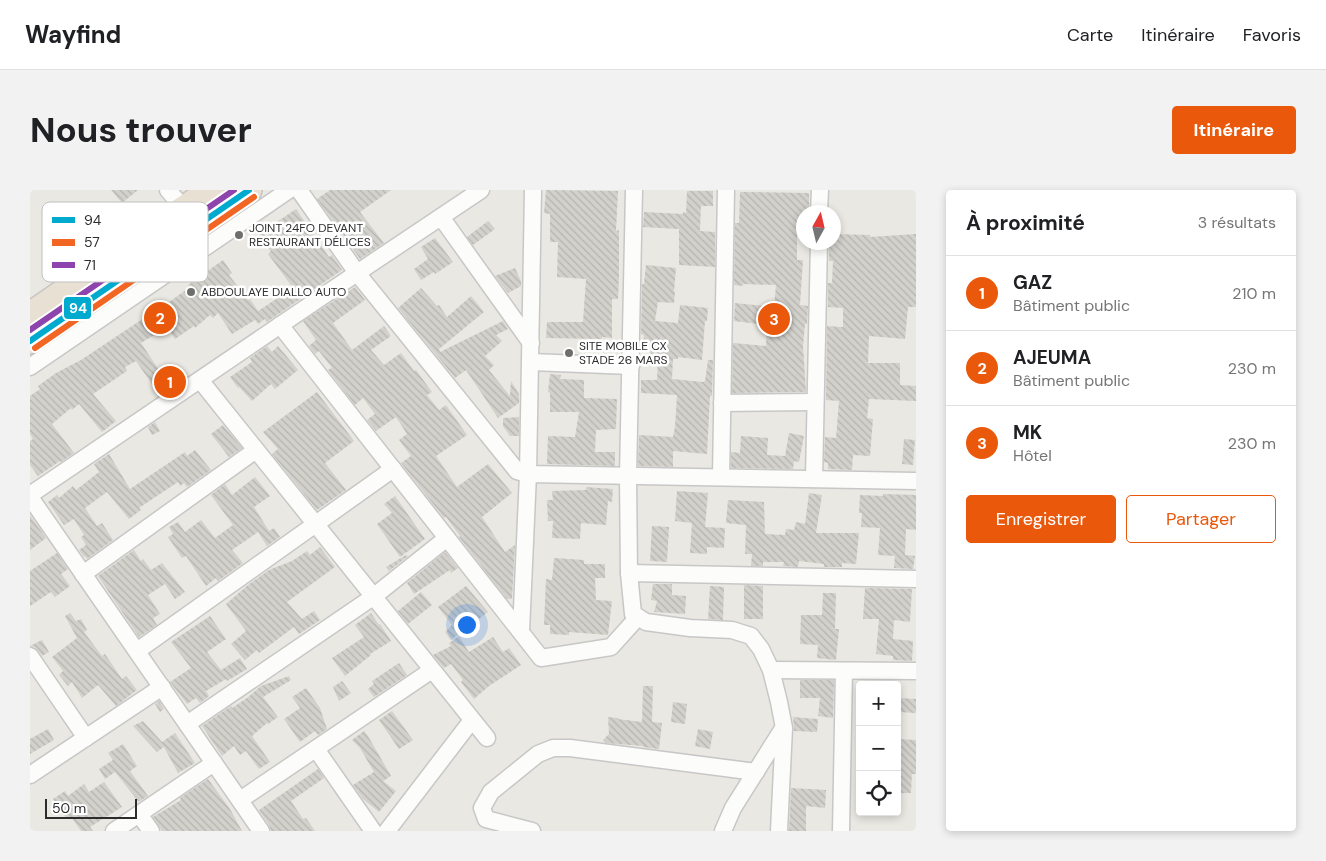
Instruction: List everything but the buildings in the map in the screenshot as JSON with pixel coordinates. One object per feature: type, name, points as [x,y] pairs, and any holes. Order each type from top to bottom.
[{"type":"highway","points":[[194,202],[210,190]]},
{"type":"highway","points":[[208,218],[249,190]]},
{"type":"highway","points":[[30,315],[78,282]]},
{"type":"highway","points":[[30,341],[116,282]]},
{"type":"street","points":[[168,190],[178,202]]},
{"type":"street","points":[[208,245],[289,190]]},
{"type":"street","points":[[299,190],[357,273],[516,471],[528,474],[916,481]]},
{"type":"street","points":[[261,831],[30,496],[481,190]]},
{"type":"street","points":[[520,631],[528,474],[533,190]]},
{"type":"street","points":[[634,190],[628,476],[629,573],[633,614],[646,622],[690,628],[732,630],[751,636],[761,649],[771,670],[784,728],[779,831]]},
{"type":"street","points":[[721,477],[726,190]]},
{"type":"street","points":[[819,205],[820,190]]},
{"type":"street","points":[[441,217],[531,344]]},
{"type":"street","points":[[814,479],[818,250]]},
{"type":"street","points":[[30,367],[154,282]]},
{"type":"street","points":[[280,325],[541,658],[611,647],[638,617]]},
{"type":"street","points":[[531,362],[631,366]]},
{"type":"street","points":[[200,380],[487,738]]},
{"type":"street","points":[[722,403],[814,402]]},
{"type":"street","points":[[83,574],[256,450]]},
{"type":"street","points":[[137,651],[393,469]]},
{"type":"street","points":[[187,724],[373,597],[448,538]]},
{"type":"street","points":[[629,573],[916,578]]},
{"type":"street","points":[[30,656],[86,738]]},
{"type":"street","points":[[240,800],[432,670]]},
{"type":"street","points":[[771,670],[916,672]]},
{"type":"street","points":[[841,831],[844,670]]},
{"type":"street","points":[[30,775],[162,687]]},
{"type":"street","points":[[386,831],[472,720]]},
{"type":"street","points":[[723,831],[733,808],[784,728]]},
{"type":"street","points":[[531,831],[486,819],[482,808],[492,792],[511,774],[538,754],[553,748],[570,748],[756,772]]},
{"type":"street","points":[[316,749],[373,831]]},
{"type":"street","points":[[114,831],[214,763]]},
{"type":"street","points":[[139,814],[151,831]]},
{"type":"transit line","name":"71","points":[[208,208],[234,190]]},
{"type":"transit line","name":"94","points":[[208,218],[249,190]]},
{"type":"transit line","name":"57","points":[[208,229],[254,197]]},
{"type":"transit line","name":"71","points":[[30,330],[100,282]]},
{"type":"transit line","name":"94","points":[[30,341],[116,282]]},
{"type":"transit line","name":"57","points":[[35,348],[131,282]]},
{"type":"place","name":"JOINT 24FO DEVANT RESTAURANT DÉLICES","points":[[239,235]]},
{"type":"place","name":"ABDOULAYE DIALLO AUTO","points":[[191,292]]},
{"type":"place","name":"AJEUMA","points":[[160,318]]},
{"type":"place","name":"MK","points":[[774,319]]},
{"type":"place","name":"SITE MOBILE CX STADE 26 MARS","points":[[569,353]]},
{"type":"place","name":"GAZ","points":[[170,382]]}]
